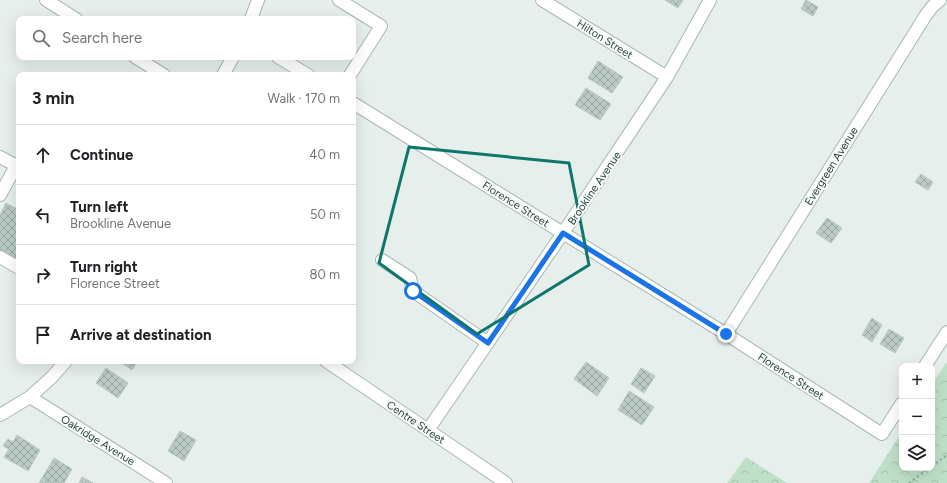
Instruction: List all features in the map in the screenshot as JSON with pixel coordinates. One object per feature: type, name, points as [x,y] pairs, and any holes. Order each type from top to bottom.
[{"type":"street","points":[[46,0],[71,16]]},
{"type":"street","points":[[252,16],[258,0]]},
{"type":"street","points":[[339,0],[381,26],[352,72]]},
{"type":"street","name":"Hilton Street","points":[[542,0],[667,77]]},
{"type":"street","name":"Brookline Avenue","points":[[428,430],[563,233],[667,77],[710,0]]},
{"type":"street","name":"Evergreen Avenue","points":[[726,334],[926,15],[940,0]]},
{"type":"street","points":[[140,60],[159,72]]},
{"type":"street","points":[[225,72],[231,60]]},
{"type":"street","points":[[283,60],[303,72]]},
{"type":"street","name":"Florence Street","points":[[356,105],[726,334],[882,434],[899,408]]},
{"type":"street","points":[[0,157],[16,166]]},
{"type":"street","points":[[0,195],[16,170]]},
{"type":"street","points":[[0,257],[16,266]]},
{"type":"street","points":[[382,260],[410,278],[413,291],[488,343]]},
{"type":"street","points":[[927,363],[947,332]]},
{"type":"street","points":[[0,415],[30,398],[63,364]]},
{"type":"street","name":"Centre Street","points":[[330,364],[506,483]]},
{"type":"street","name":"Oakridge Avenue","points":[[30,398],[166,483]]},
{"type":"path","points":[[935,464],[947,455]]},
{"type":"path","points":[[909,483],[925,471]]},
{"type":"highlighted area","points":[[409,147],[569,163],[589,265],[477,334],[379,263]]},
{"type":"green space","points":[[946,363],[947,483],[869,483],[899,437],[899,471],[935,471],[935,380]]},
{"type":"green space","points":[[746,457],[787,483],[727,483]]},
{"type":"building","points":[[665,0],[683,0],[678,8]]},
{"type":"building","points":[[806,0],[818,7],[813,16],[801,9]]},
{"type":"building","points":[[598,61],[623,77],[612,93],[588,78]]},
{"type":"building","points":[[586,88],[611,104],[600,120],[575,105]]},
{"type":"building","points":[[921,174],[933,182],[928,190],[915,182]]},
{"type":"building","points":[[6,203],[16,208],[16,258],[0,250],[0,215]]},
{"type":"building","points":[[827,218],[842,228],[831,243],[816,233]]},
{"type":"building","points":[[872,318],[882,325],[872,342],[862,335]]},
{"type":"building","points":[[889,329],[904,338],[895,353],[880,344]]},
{"type":"building","points":[[586,362],[609,378],[597,396],[574,379]]},
{"type":"building","points":[[123,364],[136,364],[132,370]]},
{"type":"building","points":[[106,368],[128,383],[118,398],[96,383]]},
{"type":"building","points":[[641,368],[655,376],[644,393],[631,384]]},
{"type":"building","points":[[629,391],[654,407],[642,425],[618,410]]},
{"type":"building","points":[[180,431],[196,440],[184,461],[168,451]]},
{"type":"building","points":[[17,435],[40,450],[28,471],[4,457],[9,449],[3,446],[8,439],[13,442]]},
{"type":"building","points":[[54,458],[72,469],[64,483],[39,483]]},
{"type":"building","points":[[82,477],[93,483],[79,483]]},
{"type":"route","points":[[413,291],[488,343],[563,233],[726,334]]}]
